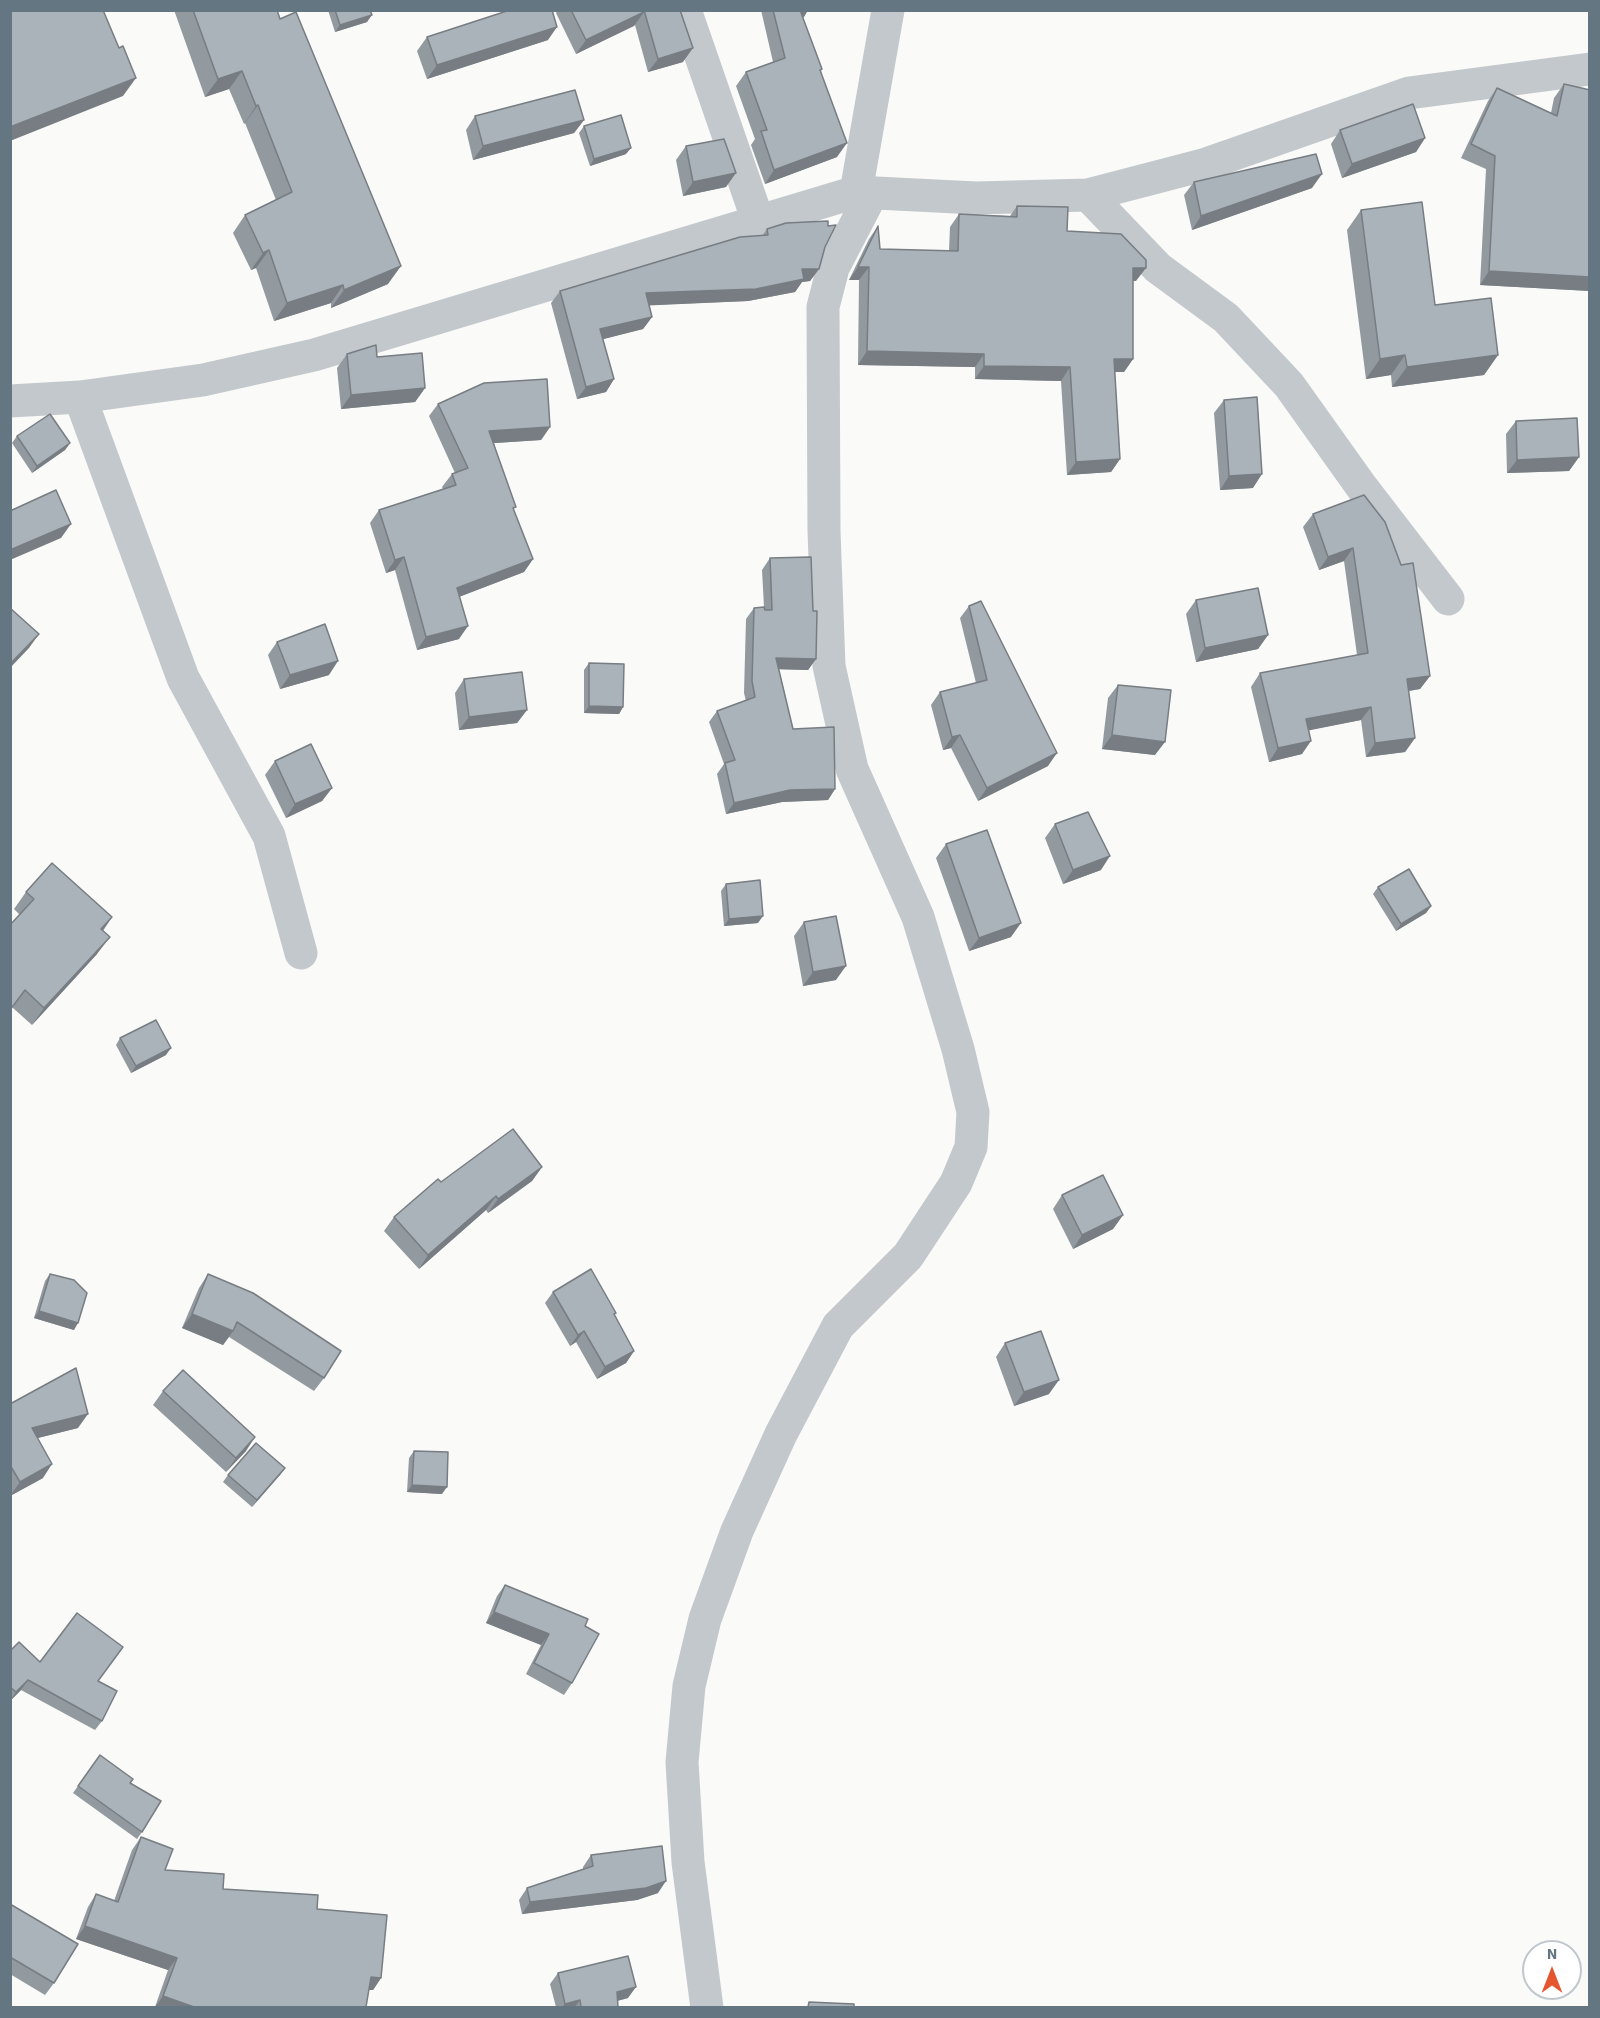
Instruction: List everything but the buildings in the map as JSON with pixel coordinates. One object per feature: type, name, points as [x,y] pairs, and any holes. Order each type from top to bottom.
[{"type":"street","points":[[684,10],[758,221]]},
{"type":"street","points":[[707,2007],[688,1862],[682,1762],[689,1686],[705,1619],[737,1531],[781,1434],[838,1326],[908,1256],[956,1183],[971,1147],[973,1112],[958,1049],[918,917],[852,770],[830,666],[824,531],[823,307],[833,268],[864,193],[888,10]]},
{"type":"street","points":[[10,401],[80,397],[202,380],[314,355],[758,221],[864,193],[976,198],[1088,195],[1203,165],[1409,93],[1590,69]]},
{"type":"street","points":[[1088,195],[1158,268],[1226,318],[1289,385],[1361,486],[1448,599]]},
{"type":"street","points":[[80,397],[183,678],[269,836],[301,953]]}]
